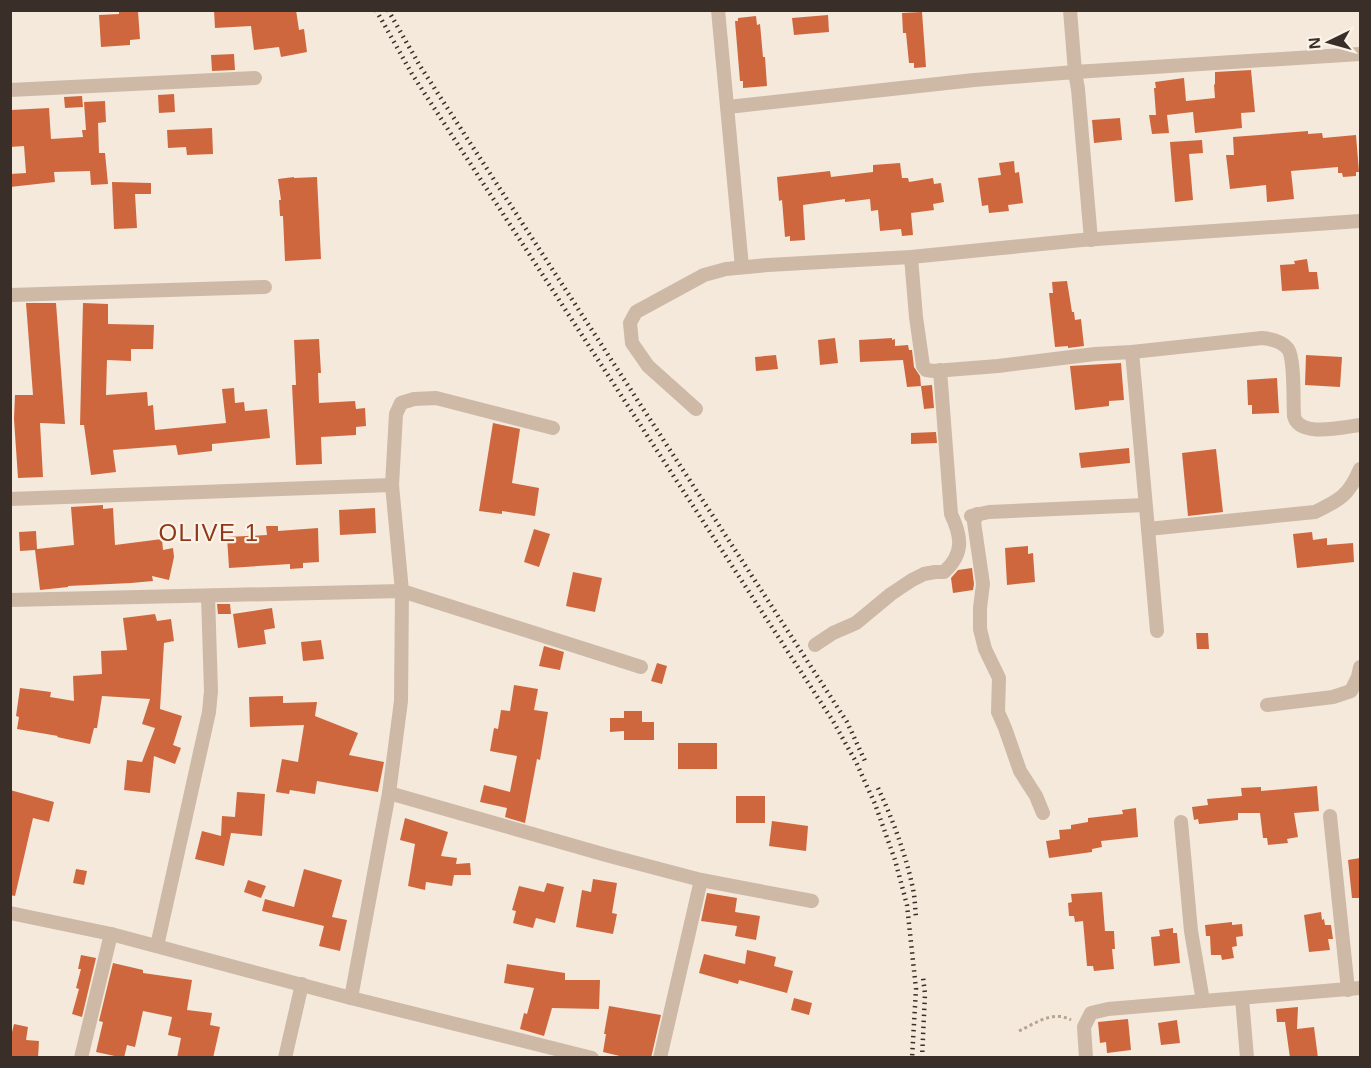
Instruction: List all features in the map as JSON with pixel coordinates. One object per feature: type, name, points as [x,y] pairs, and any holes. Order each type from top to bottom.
[{"type":"street","points":[[718,10],[742,267]]},
{"type":"street","points":[[1070,10],[1091,240]]},
{"type":"street","points":[[728,107],[974,80],[1360,54]]},
{"type":"street","points":[[10,90],[255,78]]},
{"type":"street","points":[[696,409],[648,366],[632,343],[630,323],[636,312],[704,276],[726,269],[911,257],[1091,240],[1360,221]]},
{"type":"street","points":[[911,257],[916,317],[923,366],[926,369],[998,366],[1095,354],[1262,338],[1272,339],[1281,343],[1289,351],[1292,360],[1294,416],[1295,422],[1300,427],[1311,430],[1360,425]]},
{"type":"street","points":[[10,295],[265,286]]},
{"type":"street","points":[[1132,352],[1157,631]]},
{"type":"street","points":[[815,645],[833,633],[856,623],[912,580],[924,574],[944,572],[955,559],[960,540],[951,514],[940,370]]},
{"type":"street","points":[[351,998],[389,793],[401,701],[402,591],[392,484],[396,414],[401,403],[414,399],[436,398],[553,428]]},
{"type":"street","points":[[1148,529],[1315,512],[1336,502],[1353,486],[1360,469]]},
{"type":"street","points":[[10,499],[392,484]]},
{"type":"street","points":[[957,527],[969,517],[989,512],[1145,505]]},
{"type":"street","points":[[977,514],[974,522],[983,584],[980,629],[985,649],[999,678],[998,712],[1020,771],[1036,796],[1043,813]]},
{"type":"street","points":[[10,600],[402,591],[641,667]]},
{"type":"street","points":[[157,946],[209,712],[211,691],[208,596]]},
{"type":"street","points":[[1267,705],[1333,697],[1351,691],[1360,667]]},
{"type":"street","points":[[389,793],[701,880],[812,901]]},
{"type":"street","points":[[1086,1058],[1084,1027],[1091,1013],[1107,1009],[1354,989],[1330,816]]},
{"type":"street","points":[[1181,822],[1191,931],[1203,1001]]},
{"type":"street","points":[[660,1058],[701,880]]},
{"type":"street","points":[[10,913],[111,934],[351,998],[592,1058]]},
{"type":"street","points":[[81,1058],[111,934]]},
{"type":"street","points":[[285,1058],[302,984]]},
{"type":"street","points":[[1242,998],[1246,1058]]},
{"type":"path","points":[[1019,1032],[1047,1017],[1065,1017],[1084,1027]]},
{"type":"building","points":[[214,10],[296,10],[299,30],[304,29],[307,52],[281,57],[279,47],[254,50],[251,26],[215,28]]},
{"type":"building","points":[[138,11],[140,39],[130,40],[130,45],[101,47],[99,15]]},
{"type":"building","points":[[922,12],[926,67],[914,68],[914,63],[909,63],[902,13]]},
{"type":"building","points":[[828,15],[829,32],[794,35],[792,18]]},
{"type":"building","points":[[756,16],[757,25],[760,24],[767,86],[743,88],[743,81],[740,81],[735,21],[738,21],[738,18]]},
{"type":"building","points":[[234,54],[235,70],[212,71],[211,55]]},
{"type":"building","points":[[1251,70],[1255,112],[1241,113],[1242,128],[1195,133],[1193,112],[1167,115],[1169,133],[1152,134],[1149,115],[1156,115],[1155,82],[1184,78],[1186,101],[1215,98],[1215,72]]},
{"type":"building","points":[[174,94],[175,112],[159,113],[158,95]]},
{"type":"building","points":[[82,96],[83,107],[65,108],[64,97]]},
{"type":"building","points":[[105,101],[106,122],[98,123],[99,153],[105,153],[108,184],[91,185],[90,171],[54,172],[55,182],[10,187],[10,174],[26,173],[24,146],[10,147],[11,110],[49,108],[51,139],[83,137],[82,130],[86,130],[84,102]]},
{"type":"building","points":[[1120,118],[1122,140],[1094,143],[1092,120]]},
{"type":"building","points":[[212,128],[213,154],[187,155],[186,147],[168,148],[167,130]]},
{"type":"building","points":[[1308,131],[1308,134],[1322,133],[1323,138],[1356,135],[1359,172],[1356,172],[1356,176],[1343,177],[1342,173],[1338,173],[1338,167],[1291,171],[1294,199],[1267,202],[1266,185],[1230,189],[1226,155],[1234,155],[1233,137]]},
{"type":"building","points":[[1202,140],[1203,153],[1189,154],[1193,200],[1175,202],[1170,142]]},
{"type":"building","points":[[1014,161],[1015,173],[1019,172],[1023,203],[1008,205],[1009,211],[989,213],[988,205],[982,206],[978,178],[1001,175],[999,163]]},
{"type":"building","points":[[900,163],[902,178],[908,178],[909,182],[933,178],[934,184],[941,183],[944,202],[933,204],[934,210],[911,213],[913,235],[902,236],[901,229],[880,231],[878,210],[871,211],[870,199],[845,202],[845,199],[803,205],[805,240],[790,241],[790,236],[785,237],[782,200],[779,201],[777,177],[830,171],[831,177],[873,172],[873,165]]},
{"type":"building","points":[[317,177],[321,259],[285,261],[283,216],[280,216],[279,200],[281,200],[278,179]]},
{"type":"building","points":[[112,182],[151,183],[151,194],[135,194],[137,228],[114,229]]},
{"type":"building","points":[[1307,259],[1309,272],[1317,272],[1319,289],[1282,291],[1280,265],[1295,264],[1294,261]]},
{"type":"building","points":[[1067,281],[1072,312],[1074,312],[1075,320],[1081,319],[1084,346],[1055,347],[1049,293],[1053,293],[1052,282]]},
{"type":"building","points":[[26,303],[56,303],[65,424],[40,423],[43,477],[18,478],[14,419],[15,395],[33,395]]},
{"type":"building","points":[[83,303],[108,304],[108,324],[154,325],[153,349],[131,349],[131,361],[107,360],[106,395],[147,392],[148,406],[153,405],[155,430],[226,423],[222,389],[234,388],[235,403],[244,402],[245,411],[267,409],[270,438],[212,444],[212,451],[178,455],[176,445],[113,450],[116,472],[91,475],[84,425],[80,425]]},
{"type":"building","points":[[835,338],[838,363],[820,365],[818,340]]},
{"type":"building","points":[[892,338],[892,340],[895,339],[895,346],[908,345],[909,350],[912,350],[914,367],[920,376],[921,386],[907,387],[903,360],[860,362],[859,340]]},
{"type":"building","points":[[319,339],[321,373],[318,373],[319,403],[355,401],[356,409],[365,408],[366,426],[356,427],[356,435],[321,437],[322,464],[296,465],[292,385],[296,385],[294,340]]},
{"type":"building","points":[[776,355],[778,369],[756,371],[755,357]]},
{"type":"building","points":[[1306,355],[1342,357],[1340,387],[1305,385]]},
{"type":"building","points":[[1121,363],[1124,400],[1109,401],[1109,406],[1075,410],[1070,366]]},
{"type":"building","points":[[1277,378],[1279,413],[1252,414],[1252,405],[1248,405],[1247,380]]},
{"type":"building","points":[[932,385],[934,408],[924,409],[921,386]]},
{"type":"building","points":[[493,423],[520,429],[512,483],[539,488],[535,516],[502,511],[502,514],[479,511]]},
{"type":"building","points":[[936,432],[937,443],[911,444],[911,433]]},
{"type":"building","points":[[1129,448],[1130,463],[1081,468],[1079,453]]},
{"type":"building","points":[[1216,449],[1223,512],[1188,516],[1182,453]]},
{"type":"building","points":[[103,505],[103,509],[113,508],[115,545],[162,539],[163,550],[173,548],[174,557],[169,580],[152,576],[153,581],[40,590],[35,550],[20,551],[19,532],[36,531],[37,549],[74,545],[71,507]]},
{"type":"building","points":[[375,508],[376,533],[340,535],[339,510]]},
{"type":"building","points":[[266,526],[278,526],[278,531],[318,528],[319,562],[303,563],[303,568],[290,569],[290,564],[229,568],[227,537],[267,535]]},
{"type":"building","points":[[534,529],[550,534],[539,567],[524,562]]},
{"type":"building","points":[[1312,532],[1313,540],[1327,538],[1327,545],[1353,543],[1354,562],[1297,568],[1293,534]]},
{"type":"building","points":[[1028,546],[1028,554],[1033,553],[1035,582],[1007,585],[1005,548]]},
{"type":"building","points":[[972,568],[973,590],[953,593],[951,578],[958,570]]},
{"type":"building","points":[[573,572],[602,578],[595,612],[566,606]]},
{"type":"building","points":[[217,604],[230,604],[231,614],[218,614]]},
{"type":"building","points":[[272,608],[275,628],[264,630],[266,644],[238,648],[233,614]]},
{"type":"building","points":[[155,614],[157,621],[171,619],[174,641],[164,643],[160,709],[182,716],[173,745],[181,748],[175,764],[154,756],[150,793],[124,790],[127,760],[142,762],[155,728],[142,724],[150,699],[102,696],[97,728],[94,728],[90,744],[17,729],[19,717],[16,716],[20,688],[51,692],[50,697],[74,701],[73,676],[102,674],[101,651],[127,650],[123,618]]},
{"type":"building","points":[[1196,633],[1208,633],[1209,649],[1197,649]]},
{"type":"building","points":[[321,640],[324,659],[303,661],[301,642]]},
{"type":"building","points":[[544,646],[564,652],[560,670],[539,666]]},
{"type":"building","points":[[657,663],[667,666],[662,684],[651,681]]},
{"type":"building","points":[[514,685],[538,689],[534,710],[548,712],[540,760],[537,759],[525,823],[505,817],[507,808],[480,802],[484,785],[510,792],[517,756],[490,751],[494,728],[498,729],[501,710],[510,711]]},
{"type":"building","points":[[283,696],[283,703],[317,702],[315,716],[358,733],[349,755],[384,762],[378,792],[317,781],[315,794],[290,790],[289,794],[276,792],[282,759],[298,762],[304,725],[250,727],[249,697]]},
{"type":"building","points":[[624,711],[642,711],[642,722],[654,722],[654,740],[624,740],[624,731],[610,732],[610,718],[624,718]]},
{"type":"building","points":[[678,743],[717,743],[717,769],[678,769]]},
{"type":"building","points":[[1317,786],[1319,811],[1294,813],[1298,837],[1287,839],[1288,843],[1268,845],[1267,838],[1263,838],[1260,813],[1238,813],[1238,820],[1199,824],[1198,819],[1194,820],[1192,807],[1208,805],[1207,799],[1242,796],[1241,788],[1261,787],[1261,791]]},
{"type":"building","points":[[10,790],[54,802],[49,822],[33,818],[15,896],[10,895]]},
{"type":"building","points":[[237,792],[265,794],[262,836],[231,833],[224,866],[195,859],[202,831],[221,836],[222,816],[235,817]]},
{"type":"building","points":[[736,796],[765,796],[765,823],[736,823]]},
{"type":"building","points":[[1136,808],[1138,837],[1101,841],[1102,847],[1092,849],[1092,852],[1049,858],[1046,841],[1060,839],[1059,830],[1071,829],[1071,825],[1088,822],[1088,818],[1123,814],[1122,810]]},
{"type":"building","points":[[405,818],[448,832],[441,856],[457,858],[456,864],[470,863],[471,875],[454,875],[452,886],[426,882],[425,890],[408,886],[415,844],[400,840]]},
{"type":"building","points":[[772,821],[808,826],[806,851],[769,846]]},
{"type":"building","points":[[1360,858],[1360,898],[1352,898],[1348,860]]},
{"type":"building","points":[[76,869],[87,871],[84,885],[73,883]]},
{"type":"building","points":[[304,869],[342,880],[332,917],[347,920],[340,951],[319,946],[324,926],[262,911],[265,899],[294,907]]},
{"type":"building","points":[[593,879],[617,883],[612,913],[617,914],[613,934],[576,927],[582,890],[591,892]]},
{"type":"building","points":[[248,880],[266,886],[261,898],[244,892]]},
{"type":"building","points":[[547,883],[564,887],[555,923],[536,918],[533,928],[513,923],[516,911],[512,910],[519,886],[544,892]]},
{"type":"building","points":[[1102,892],[1105,931],[1114,931],[1115,949],[1112,949],[1114,969],[1094,971],[1093,966],[1087,966],[1083,921],[1075,922],[1074,916],[1069,916],[1068,903],[1072,902],[1071,894]]},
{"type":"building","points":[[707,893],[737,898],[735,912],[760,916],[756,940],[735,936],[737,926],[701,921]]},
{"type":"building","points":[[1321,912],[1325,925],[1331,925],[1333,939],[1328,939],[1330,950],[1309,952],[1304,915]]},
{"type":"building","points":[[1232,922],[1232,925],[1242,924],[1243,936],[1236,937],[1237,946],[1232,947],[1234,958],[1222,960],[1221,955],[1211,955],[1210,936],[1206,936],[1205,925]]},
{"type":"building","points":[[1173,928],[1173,933],[1177,933],[1180,963],[1154,966],[1151,937],[1160,936],[1159,930]]},
{"type":"building","points":[[747,950],[776,957],[774,966],[793,971],[787,993],[739,980],[738,984],[699,973],[704,954],[745,964]]},
{"type":"building","points":[[81,955],[96,958],[82,1017],[72,1014],[79,989],[76,988],[81,969],[78,969]]},
{"type":"building","points":[[113,963],[143,970],[143,973],[192,980],[187,1010],[212,1013],[210,1025],[220,1027],[213,1058],[177,1058],[181,1038],[168,1035],[172,1017],[143,1011],[135,1047],[127,1045],[124,1058],[96,1052],[103,1022],[99,1021]]},
{"type":"building","points":[[507,964],[565,973],[565,980],[600,980],[599,1009],[552,1008],[544,1036],[520,1029],[534,988],[504,983]]},
{"type":"building","points":[[794,998],[812,1003],[809,1015],[791,1010]]},
{"type":"building","points":[[609,1006],[661,1015],[651,1058],[628,1058],[603,1052]]},
{"type":"building","points":[[1298,1007],[1297,1029],[1314,1027],[1318,1058],[1290,1058],[1285,1022],[1277,1022],[1276,1009]]},
{"type":"building","points":[[1128,1019],[1131,1050],[1107,1053],[1106,1042],[1100,1043],[1098,1022]]},
{"type":"building","points":[[1177,1020],[1180,1043],[1161,1045],[1158,1023]]},
{"type":"building","points":[[14,1024],[28,1027],[26,1040],[39,1041],[38,1058],[10,1058],[10,1040]]},
{"type":"railway","points":[[376,10],[412,74],[833,721],[856,762],[875,804],[895,860],[907,905],[916,989],[912,1058]]},
{"type":"railway","points":[[388,10],[420,66],[847,722],[865,761]]},
{"type":"railway","points":[[878,788],[907,863],[914,892],[916,917]]},
{"type":"railway","points":[[922,1058],[925,994],[923,977]]},
{"type":"district","name":"OLIVE 1","points":[[209,533]]}]
